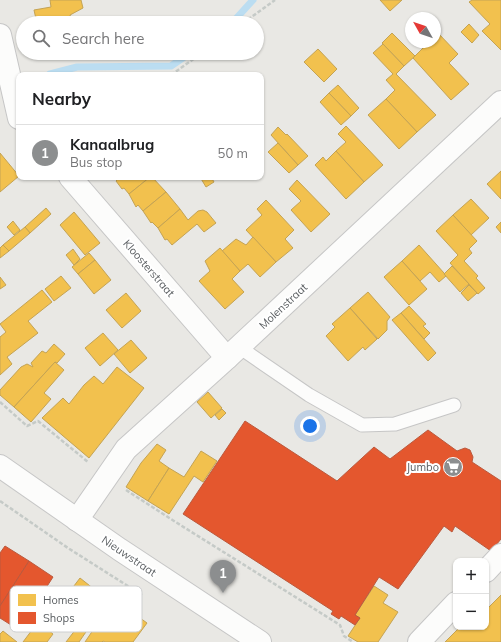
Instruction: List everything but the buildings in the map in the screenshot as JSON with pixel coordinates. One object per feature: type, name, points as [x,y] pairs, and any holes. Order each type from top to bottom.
[{"type":"street","points":[[0,35],[6,96],[16,113]]},
{"type":"street","name":"Molenstraat","points":[[77,520],[126,449],[233,353],[501,102]]},
{"type":"street","name":"Kloosterstraat","points":[[73,180],[233,353]]},
{"type":"street","name":"Nieuwstraat","points":[[0,466],[177,588],[260,642]]},
{"type":"street","points":[[489,568],[501,555]]},
{"type":"street","points":[[419,642],[453,606]]},
{"type":"lane","points":[[233,353],[362,425],[395,424],[454,405]]},
{"type":"path","points":[[253,16],[275,0]]},
{"type":"path","points":[[175,72],[192,60]]},
{"type":"path","points":[[0,402],[27,426],[38,421],[107,477],[340,626],[344,636],[353,642]]},
{"type":"path","points":[[0,501],[68,548],[128,586]]},
{"type":"waterway","points":[[238,16],[253,0]]},
{"type":"waterway","points":[[58,72],[77,67],[171,66],[180,60]]},
{"type":"place","name":"Jumbo","points":[[453,467]]},
{"type":"place","name":"Kanaalbrug","points":[[223,593]]}]
